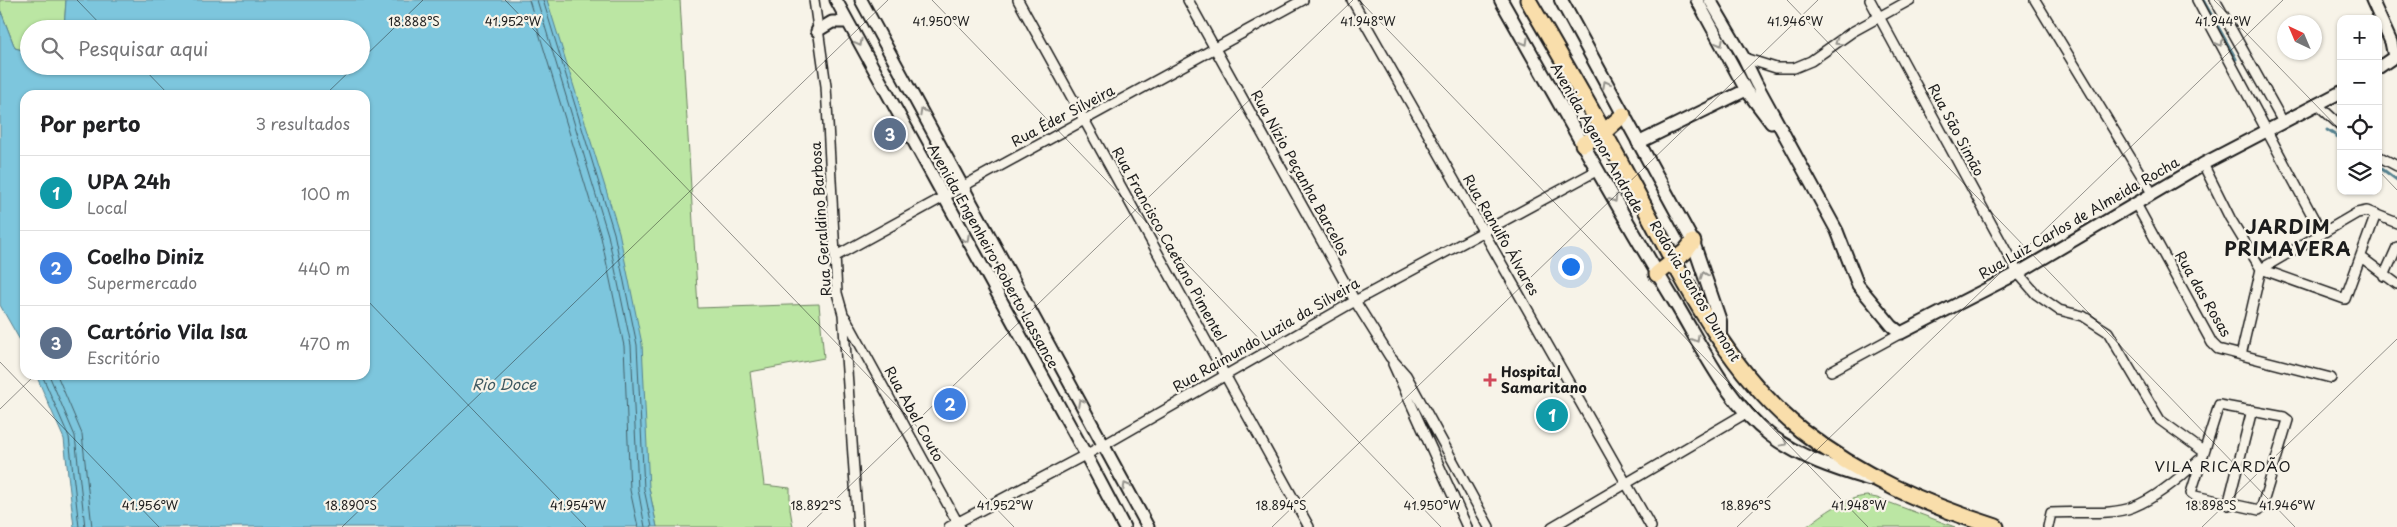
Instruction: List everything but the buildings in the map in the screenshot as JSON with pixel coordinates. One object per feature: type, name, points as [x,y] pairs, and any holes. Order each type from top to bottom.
[{"type":"highway","name":"Rodovia Santos Dumont","points":[[1528,0],[1604,132],[1674,261],[1720,338],[1752,380],[1790,420],[1840,457],[1881,483],[1942,510],[1996,527]]},
{"type":"highway","points":[[1583,144],[1604,132],[1623,115]]},
{"type":"highway","points":[[1657,274],[1685,252],[1692,242]]},
{"type":"main road","name":"Avenida Agenor Andrade","points":[[1501,0],[1657,274],[1707,356],[1746,413],[1771,435],[1823,465],[1881,483]]},
{"type":"main road","points":[[1561,0],[1692,242],[1720,321],[1720,338]]},
{"type":"street","name":"Rua Geraldino Barbosa","points":[[814,0],[826,86],[837,293],[843,314],[858,527]]},
{"type":"street","name":"Avenida Engenheiro Roberto Lassance","points":[[836,0],[1124,527]]},
{"type":"street","name":"Avenida Engenheiro Roberto Lassance","points":[[861,0],[964,185],[1148,527]]},
{"type":"street","name":"Rua Francisco Caetano Pimentel","points":[[1018,0],[1086,120],[1309,527]]},
{"type":"street","name":"Rua Nízio Peçanha Barcelos","points":[[1188,0],[1355,301],[1390,357],[1467,527]]},
{"type":"street","name":"Rua Éder Silveira","points":[[836,256],[1303,0]]},
{"type":"street","name":"Rua Ranulfo Álvares","points":[[1352,0],[1651,527]]},
{"type":"street","points":[[1697,0],[1746,90],[1795,154]]},
{"type":"street","points":[[1710,0],[1744,58],[1837,231],[1858,286],[1892,326],[1901,332]]},
{"type":"street","name":"Rua São Simão","points":[[1870,0],[2018,272],[2036,294],[2059,310],[2083,316],[2108,332],[2160,420],[2202,455]]},
{"type":"street","points":[[1744,58],[1776,68],[1794,68],[1811,60],[1852,32],[1910,0]]},
{"type":"street","points":[[2035,0],[2152,193]]},
{"type":"street","points":[[2197,0],[2322,234]]},
{"type":"street","points":[[2215,0],[2283,122]]},
{"type":"street","points":[[2372,0],[2391,42],[2394,57],[2382,65]]},
{"type":"street","points":[[817,31],[832,22],[847,22]]},
{"type":"street","points":[[1638,143],[1746,90]]},
{"type":"street","name":"Rua Luiz Carlos de Almeida Rocha","points":[[1831,371],[1901,332],[2018,272],[2203,164],[2337,94]]},
{"type":"street","points":[[2318,105],[2337,122]]},
{"type":"street","points":[[2382,158],[2397,166]]},
{"type":"street","points":[[2203,164],[2230,218],[2261,269],[2345,299],[2376,214]]},
{"type":"street","name":"Rua Raimundo Luzia da Silveira","points":[[949,527],[959,525],[1104,445],[1355,301],[1598,170]]},
{"type":"street","name":"Rua das Rosas","points":[[2136,204],[2212,343],[2218,349],[2331,378]]},
{"type":"street","points":[[2241,355],[2261,269],[2357,213],[2367,211],[2397,223]]},
{"type":"street","points":[[2384,276],[2397,247]]},
{"type":"street","points":[[2361,257],[2397,284]]},
{"type":"street","name":"Rua Abel Couto","points":[[843,314],[959,525]]},
{"type":"street","name":"Rua Nízio Peçanha Barcelos","points":[[1390,357],[1406,376],[1489,527]]},
{"type":"street","points":[[2219,405],[2252,410],[2288,418],[2261,509],[2256,511],[2195,496],[2191,493],[2219,405]]},
{"type":"street","points":[[2228,505],[2252,410]]},
{"type":"street","points":[[1552,527],[1746,413]]},
{"type":"street","points":[[2048,527],[2051,513],[2105,512],[2132,508],[2178,480],[2202,455]]},
{"type":"green space","points":[[0,0],[66,0],[65,20],[20,20],[20,49],[15,48],[0,9]]},
{"type":"green space","points":[[547,0],[680,0],[698,308],[819,304],[824,358],[750,372],[764,485],[790,488],[790,509],[793,527],[657,527]]},
{"type":"green space","points":[[1867,496],[1955,527],[1806,527],[1842,503]]},
{"type":"water","name":"Rio Doce","points":[[66,0],[547,0],[619,232],[642,344],[649,488],[657,527],[74,527],[64,439],[38,380],[370,380],[370,90],[20,90],[20,340],[0,305],[0,9],[15,48],[20,49],[20,75],[370,75],[370,20],[65,20]]},
{"type":"waterway","points":[[2203,0],[2236,59]]},
{"type":"waterway","points":[[2327,130],[2337,136]]},
{"type":"waterway","points":[[2382,169],[2397,180]]},
{"type":"place","name":"Cartório Vila Isa","points":[[890,134]]},
{"type":"place","name":"Hospital Samaritano","points":[[1490,380]]},
{"type":"place","name":"Coelho Diniz","points":[[950,404]]},
{"type":"place","name":"UPA 24h","points":[[1552,415]]},
{"type":"district","name":"JARDIM PRIMAVERA","points":[[2288,238]]},
{"type":"district","name":"VILA RICARDÃO","points":[[2223,467]]}]
